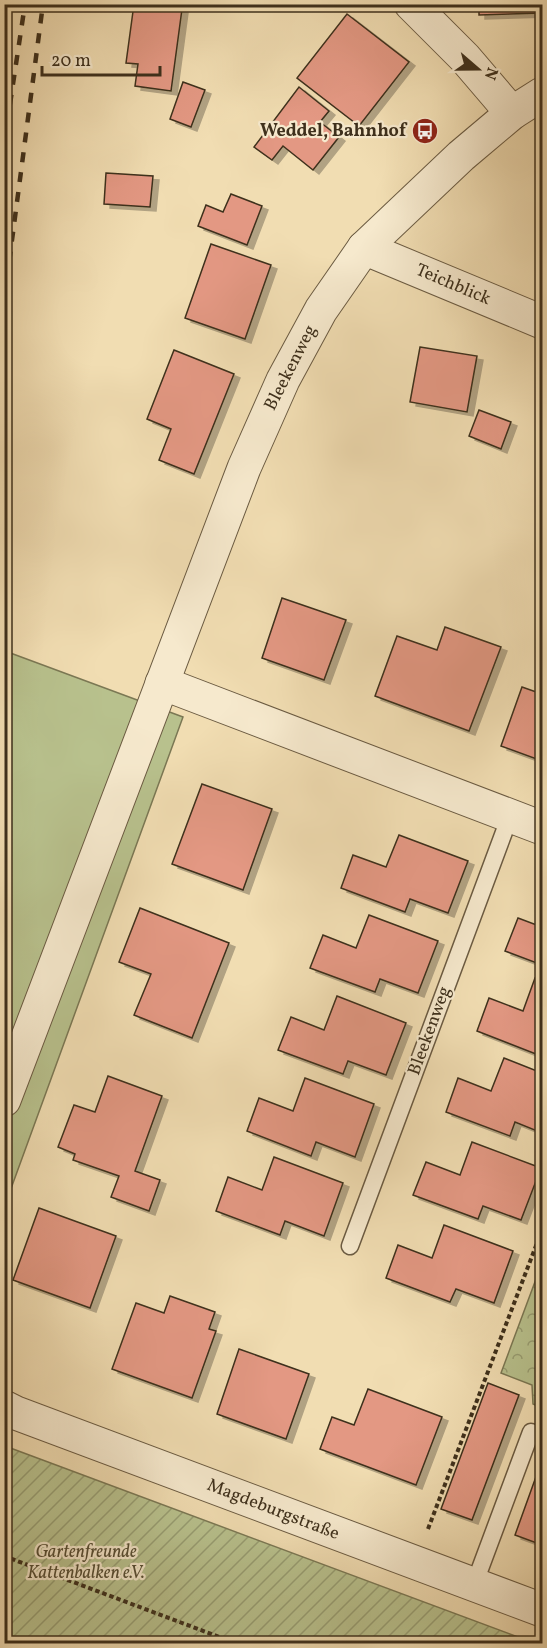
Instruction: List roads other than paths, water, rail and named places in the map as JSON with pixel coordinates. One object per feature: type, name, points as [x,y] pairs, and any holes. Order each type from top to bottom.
[{"type":"street","points":[[411,4],[465,58],[512,113]]},
{"type":"street","name":"Bleekenweg","points":[[4,1101],[244,468],[283,380],[321,310],[364,248],[461,156],[512,113],[543,94]]},
{"type":"street","name":"Teichblick","points":[[364,248],[543,322]]},
{"type":"street","points":[[162,682],[543,828]]},
{"type":"street","name":"Magdeburgstraße","points":[[4,1407],[543,1611]]},
{"type":"lane","name":"Bleekenweg","points":[[350,1246],[510,816]]},
{"type":"lane","points":[[474,1585],[531,1432]]},
{"type":"railway","points":[[4,144],[25,4]]},
{"type":"railway","points":[[4,301],[43,4]]},
{"type":"place","name":"Weddel, Bahnhof","points":[[425,131]]},
{"type":"park label","name":"Gartenfreunde Kattenbalken e.V.","points":[[86,1562]]}]
